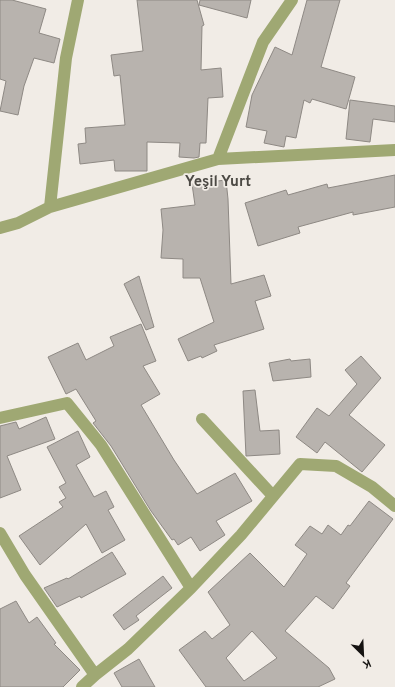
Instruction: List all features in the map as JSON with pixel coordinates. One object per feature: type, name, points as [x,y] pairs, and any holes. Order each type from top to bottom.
[{"type":"street","points":[[50,207],[66,58],[78,0]]},
{"type":"street","points":[[218,159],[263,42],[292,0]]},
{"type":"street","points":[[0,228],[18,223],[50,207],[218,159],[395,150]]},
{"type":"street","points":[[0,418],[67,403],[101,445],[191,588]]},
{"type":"street","points":[[202,419],[273,496]]},
{"type":"street","points":[[82,687],[94,675],[128,649],[191,588],[241,535],[300,464],[336,466],[372,487],[395,506]]},
{"type":"street","points":[[0,533],[25,575],[94,675]]},
{"type":"building","points":[[0,0],[12,0],[46,9],[39,33],[60,39],[54,63],[34,58],[24,86],[18,115],[0,111],[6,81],[0,79]]},
{"type":"building","points":[[137,0],[197,0],[204,25],[202,26],[201,70],[221,68],[223,97],[208,98],[206,143],[200,143],[199,157],[179,157],[180,143],[147,142],[147,171],[115,171],[114,160],[80,164],[78,144],[86,143],[85,128],[125,125],[120,75],[114,76],[111,55],[143,51]]},
{"type":"building","points":[[200,0],[251,0],[247,18],[199,5]]},
{"type":"building","points":[[307,0],[340,0],[321,67],[355,77],[346,109],[312,99],[310,103],[304,100],[296,138],[286,136],[284,147],[264,143],[267,131],[246,127],[252,95],[275,47],[292,55]]},
{"type":"building","points":[[350,100],[395,106],[395,122],[373,119],[370,142],[346,139]]},
{"type":"building","points":[[395,175],[395,207],[353,215],[353,212],[298,227],[300,233],[258,246],[245,203],[286,190],[288,195],[327,184],[328,188]]},
{"type":"building","points":[[226,180],[231,284],[264,275],[271,296],[255,301],[264,329],[214,345],[217,351],[202,358],[201,356],[188,361],[178,339],[214,322],[200,278],[183,278],[183,259],[161,258],[163,230],[161,209],[195,205],[192,184]]},
{"type":"building","points":[[139,276],[154,327],[146,330],[124,284]]},
{"type":"building","points":[[141,324],[156,361],[143,366],[160,394],[141,405],[174,460],[197,494],[235,473],[252,501],[216,521],[225,535],[200,551],[191,537],[178,545],[174,539],[172,540],[151,511],[111,446],[93,423],[96,421],[76,389],[66,394],[48,357],[78,343],[86,360],[114,346],[110,337]]},
{"type":"building","points":[[361,356],[381,378],[349,415],[385,445],[362,472],[325,442],[317,453],[296,437],[317,408],[329,416],[357,384],[345,370]]},
{"type":"building","points":[[290,359],[291,361],[310,359],[311,377],[273,381],[269,363]]},
{"type":"building","points":[[255,390],[260,431],[279,430],[280,454],[246,456],[243,391]]},
{"type":"building","points":[[46,417],[55,439],[7,456],[21,490],[0,498],[0,426],[16,422],[19,429]]},
{"type":"building","points":[[78,431],[90,457],[76,465],[94,497],[106,491],[114,507],[108,510],[125,540],[102,553],[86,524],[40,565],[19,536],[63,507],[59,502],[66,498],[59,487],[66,483],[47,447]]},
{"type":"building","points":[[369,501],[393,519],[346,583],[350,586],[333,609],[316,596],[285,631],[329,668],[335,679],[318,687],[206,687],[179,650],[205,631],[212,639],[230,625],[208,592],[250,553],[284,587],[307,554],[295,545],[310,526],[322,534],[328,525],[341,535],[348,525],[350,526]],"holes":[[[252,631],[277,658],[244,681],[226,658]]]},
{"type":"building","points":[[112,552],[126,574],[81,598],[80,596],[57,607],[44,588],[67,578],[68,579]]},
{"type":"building","points":[[163,576],[172,588],[136,616],[139,620],[124,630],[113,615]]},
{"type":"building","points":[[16,601],[29,623],[37,617],[56,643],[54,644],[80,670],[63,687],[0,687],[0,609]]},
{"type":"building","points":[[139,659],[155,687],[122,687],[114,673]]},
{"type":"district","name":"Yeşil Yurt","points":[[218,182]]}]
